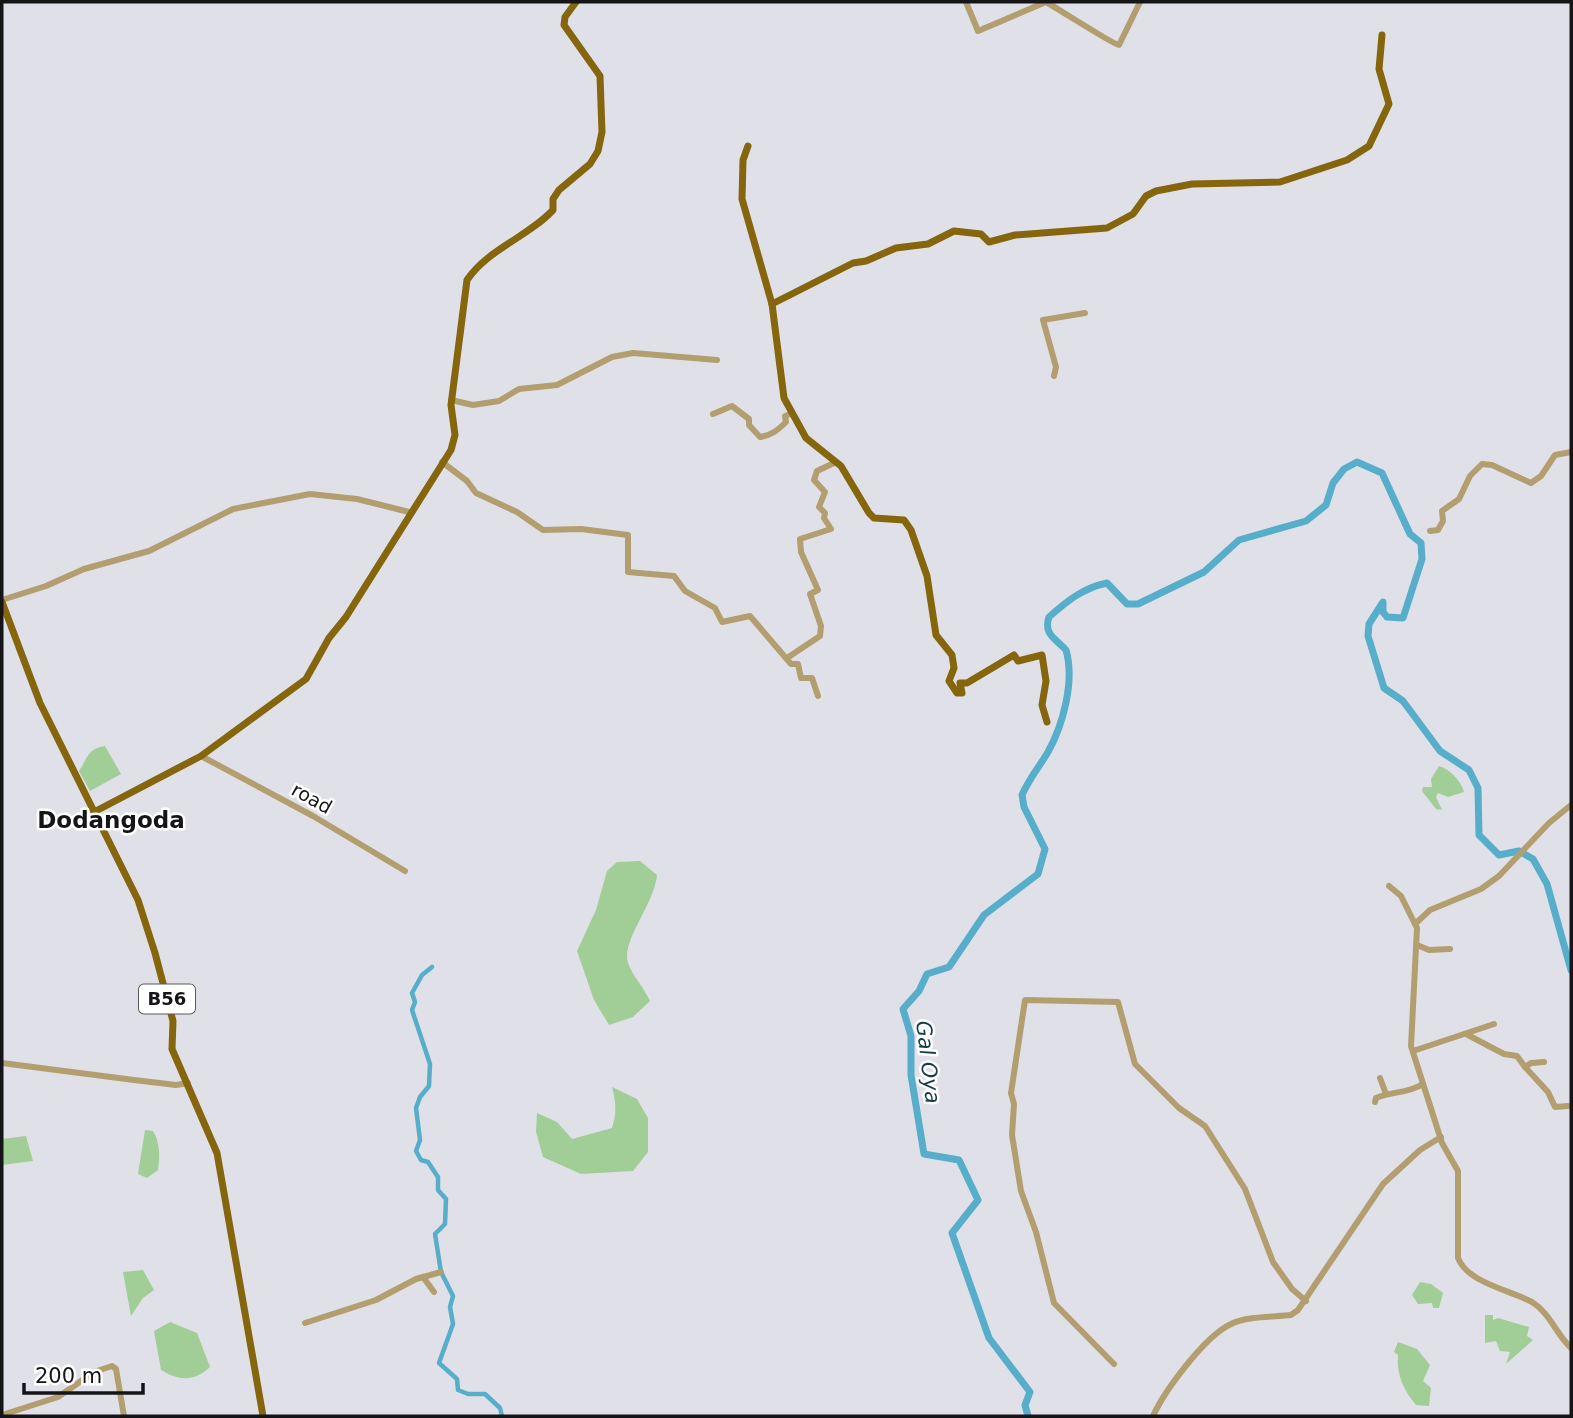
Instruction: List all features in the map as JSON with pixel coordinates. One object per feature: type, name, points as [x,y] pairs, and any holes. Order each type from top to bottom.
[{"type":"main road","points":[[94,812],[201,756],[310,674],[328,638],[346,617],[450,450],[455,435],[451,400],[467,280],[503,246],[545,218],[553,210],[553,198],[559,190],[590,164],[598,151],[602,132],[600,76],[564,25],[565,17],[576,2]]},
{"type":"main road","points":[[772,304],[853,263],[866,261],[896,248],[928,244],[954,232],[981,234],[989,242],[1015,235],[1107,228],[1133,214],[1146,196],[1156,191],[1192,184],[1280,182],[1347,160],[1369,146],[1389,104],[1379,69],[1382,36]]},
{"type":"main road","points":[[748,146],[743,160],[742,199],[772,304],[780,385],[790,414],[816,449],[836,462],[874,518],[904,520],[911,530],[933,600],[930,603],[934,610],[936,635],[952,655],[954,668],[949,681],[957,692],[962,693],[960,683],[967,683],[1014,655],[1018,661],[1042,655],[1046,681],[1042,705],[1047,722]]},
{"type":"main road","name":"B56","points":[[2,601],[40,703],[138,900],[173,1021],[172,1049],[217,1153],[263,1416]]},
{"type":"street","points":[[966,2],[978,31],[1046,2],[1079,19],[1112,45],[1119,45],[1126,36],[1140,2]]},
{"type":"street","points":[[1054,376],[1056,367],[1043,320],[1085,313]]},
{"type":"street","points":[[451,400],[473,405],[499,401],[519,389],[556,385],[612,357],[633,354],[718,360]]},
{"type":"street","points":[[713,414],[732,406],[749,419],[749,425],[760,437],[770,436],[779,430],[786,422],[785,416],[790,414]]},
{"type":"street","points":[[1430,530],[1437,530],[1444,521],[1442,511],[1458,499],[1470,476],[1482,464],[1492,465],[1531,483],[1541,476],[1555,455],[1571,452]]},
{"type":"street","points":[[442,462],[467,481],[476,493],[517,512],[537,528],[628,535],[628,572],[674,576],[685,591],[715,608],[722,622],[750,616],[791,664],[798,664],[801,677],[812,678],[818,696]]},
{"type":"street","points":[[787,658],[820,636],[821,625],[810,594],[818,590],[801,552],[800,539],[831,529],[824,518],[825,513],[819,507],[825,492],[814,480],[817,471],[836,462]]},
{"type":"street","points":[[2,601],[84,569],[149,551],[233,509],[310,494],[358,499],[409,512]]},
{"type":"street","name":"road","points":[[201,756],[313,816],[405,871]]},
{"type":"street","points":[[1415,924],[1432,909],[1481,889],[1571,806]]},
{"type":"street","points":[[1389,886],[1397,890],[1415,924],[1417,945],[1411,1016],[1413,1051],[1441,1137],[1459,1176],[1457,1245],[1461,1264],[1479,1278],[1536,1305],[1571,1348]]},
{"type":"street","points":[[1417,945],[1429,950],[1450,949]]},
{"type":"street","points":[[1114,1364],[1054,1303],[1036,1232],[1021,1191],[1012,1135],[1014,1104],[1011,1093],[1017,1068],[1025,1000],[1118,1002],[1135,1064],[1179,1108],[1205,1126],[1245,1189],[1273,1262],[1292,1289],[1306,1301]]},
{"type":"street","points":[[1413,1051],[1494,1024]]},
{"type":"street","points":[[1466,1034],[1504,1054],[1517,1056],[1548,1092],[1555,1107],[1568,1106]]},
{"type":"street","points":[[1525,1067],[1531,1063],[1544,1062]]},
{"type":"street","points":[[2,1063],[155,1083],[188,1083]]},
{"type":"street","points":[[1380,1078],[1386,1094]]},
{"type":"street","points":[[1375,1102],[1376,1098],[1386,1094],[1398,1095],[1423,1084]]},
{"type":"street","points":[[1153,1416],[1183,1369],[1231,1324],[1292,1315],[1306,1301],[1357,1219],[1383,1184],[1420,1150],[1441,1137]]},
{"type":"street","points":[[305,1323],[387,1296],[423,1277],[442,1272]]},
{"type":"street","points":[[423,1277],[434,1292]]},
{"type":"street","points":[[2,1415],[58,1397],[94,1372],[112,1366],[118,1374],[124,1416]]},
{"type":"green space","points":[[105,746],[121,774],[90,791],[79,771],[91,752]]},
{"type":"green space","points":[[1439,766],[1455,776],[1464,792],[1448,797],[1438,793],[1436,797],[1442,810],[1436,809],[1422,791],[1423,787],[1432,787],[1431,779]]},
{"type":"green space","points":[[640,861],[657,875],[627,954],[630,968],[650,1001],[633,1017],[609,1025],[594,1000],[577,951],[596,910],[607,871],[617,862]]},
{"type":"green space","points":[[612,1087],[637,1099],[648,1118],[648,1152],[633,1171],[581,1174],[543,1157],[536,1132],[537,1113],[557,1122],[572,1139],[612,1128],[615,1107]]},
{"type":"green space","points":[[145,1130],[153,1131],[159,1154],[158,1170],[147,1178],[138,1174]]},
{"type":"green space","points":[[26,1136],[33,1161],[2,1165],[2,1139]]},
{"type":"green space","points":[[143,1270],[154,1290],[143,1298],[131,1316],[123,1272]]},
{"type":"green space","points":[[1420,1282],[1431,1284],[1443,1293],[1439,1308],[1433,1308],[1432,1303],[1418,1304],[1412,1295]]},
{"type":"green space","points":[[1485,1315],[1493,1315],[1493,1320],[1498,1318],[1529,1327],[1527,1336],[1533,1340],[1506,1364],[1510,1352],[1500,1351],[1496,1341],[1485,1343]]},
{"type":"green space","points":[[170,1322],[197,1333],[210,1367],[204,1372],[180,1378],[161,1370],[154,1331]]},
{"type":"green space","points":[[1398,1342],[1417,1349],[1430,1365],[1423,1381],[1431,1388],[1429,1406],[1416,1405],[1405,1388],[1398,1369],[1398,1355],[1394,1352]]},
{"type":"waterway","name":"Gal Oya","points":[[1028,1416],[1025,1405],[1030,1392],[989,1338],[952,1233],[978,1200],[959,1160],[924,1154],[911,1075],[911,1036],[903,1009],[919,991],[927,974],[949,967],[984,915],[1038,874],[1045,849],[1024,807],[1022,795],[1048,752],[1066,702],[1069,675],[1066,650],[1048,628],[1049,617],[1062,606],[1083,592],[1107,583],[1127,604],[1138,604],[1204,572],[1239,540],[1306,521],[1326,505],[1333,483],[1344,469],[1357,462],[1382,473],[1410,534],[1421,543],[1422,559],[1403,618],[1387,617],[1383,612],[1383,602],[1369,624],[1368,636],[1384,688],[1403,701],[1440,751],[1469,770],[1478,788],[1479,835],[1499,855],[1519,851],[1533,859],[1547,884],[1571,970]]},
{"type":"waterway","points":[[432,967],[422,975],[412,993],[415,1002],[412,1010],[430,1064],[429,1086],[420,1097],[416,1108],[420,1140],[416,1151],[438,1177],[438,1190],[446,1199],[445,1224],[435,1234],[441,1272],[453,1296],[450,1307],[453,1324],[439,1363],[457,1379],[458,1390],[468,1394],[485,1394],[500,1408],[502,1416]]},
{"type":"district","name":"Dodangoda","points":[[111,820]]}]
